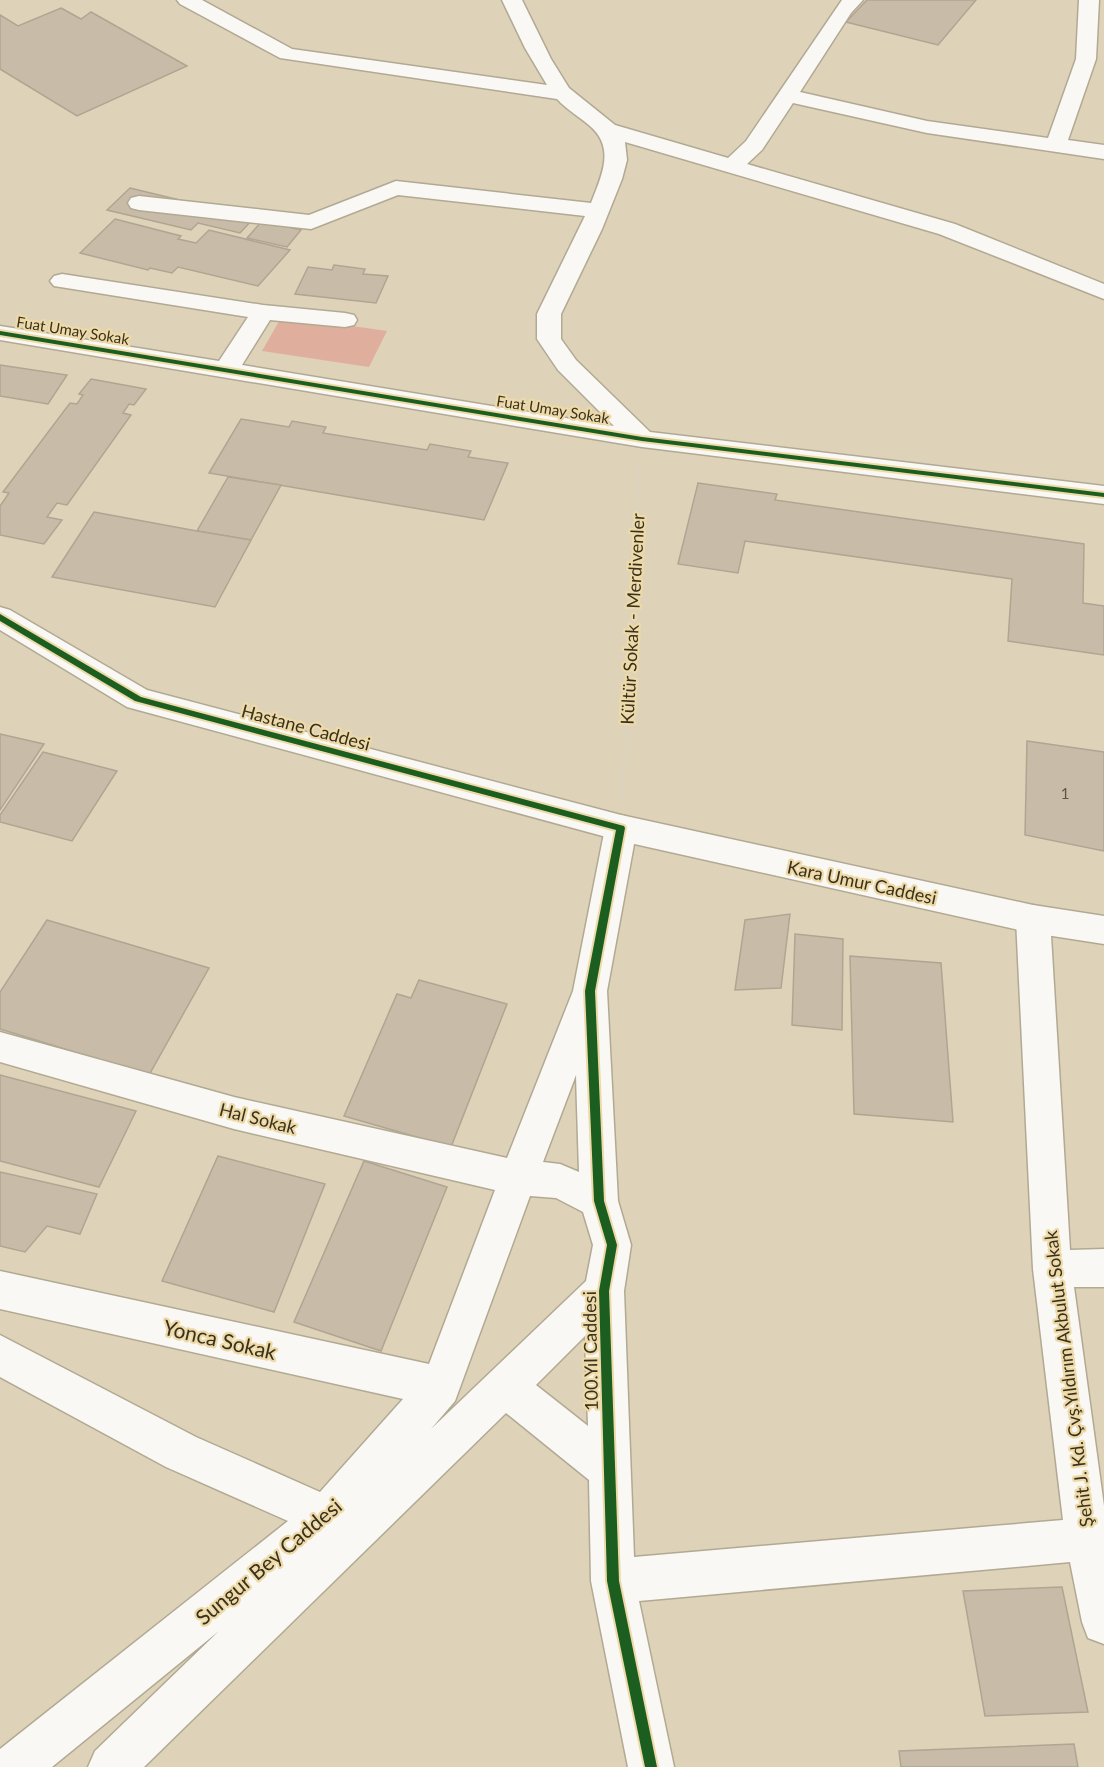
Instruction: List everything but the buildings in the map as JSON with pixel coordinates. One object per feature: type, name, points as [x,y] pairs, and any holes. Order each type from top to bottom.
[{"type":"street","points":[[187,0],[287,54],[563,94]]},
{"type":"street","points":[[512,0],[534,48],[563,94],[607,130],[617,147],[614,175],[549,314],[549,339],[567,364],[642,439]]},
{"type":"street","points":[[732,166],[754,146],[844,9],[853,0]]},
{"type":"street","points":[[1056,146],[1086,59],[1089,0]]},
{"type":"street","points":[[787,95],[927,127],[1104,152]]},
{"type":"street","points":[[607,130],[947,229],[1104,292]]},
{"type":"street","points":[[139,203],[311,222],[396,188],[598,211]]},
{"type":"street","points":[[62,281],[263,312],[345,320]]},
{"type":"street","points":[[226,370],[263,312]]},
{"type":"street","name":"Fuat Umay Sokak","points":[[0,333],[642,439],[1104,495]]},
{"type":"street","name":"Hastane Caddesi","points":[[0,617],[138,699],[622,813]]},
{"type":"street","name":"Kara Umur Caddesi","points":[[622,813],[1033,919],[1104,930]]},
{"type":"street","name":"100.Yıl Caddesi","points":[[518,1178],[590,991],[622,813]]},
{"type":"street","name":"Şehit J. Kd. Çvş.Yıldırım Akbulut Sokak","points":[[1033,919],[1052,1269],[1087,1539],[1104,1622]]},
{"type":"street","name":"100.Yıl Caddesi","points":[[590,991],[599,1201],[612,1245],[604,1291],[612,1581],[651,1767]]},
{"type":"street","name":"Hal Sokak","points":[[0,1047],[234,1113],[518,1178],[560,1181],[599,1201]]},
{"type":"street","name":"Sungur Bey Caddesi","points":[[15,1767],[327,1517],[441,1388],[518,1178]]},
{"type":"street","points":[[1052,1269],[1104,1268]]},
{"type":"street","name":"Yonca Sokak","points":[[0,1290],[441,1388]]},
{"type":"street","name":"Sungur Bey Caddesi","points":[[111,1767],[604,1291]]},
{"type":"street","points":[[0,1355],[180,1452],[327,1517]]},
{"type":"street","points":[[505,1386],[609,1470]]},
{"type":"street","points":[[612,1581],[1087,1539]]},
{"type":"shaded area","points":[[282,316],[387,331],[369,367],[262,351]]},
{"type":"cycle path","points":[[0,333],[642,439],[1104,495]]},
{"type":"cycle path","points":[[0,617],[138,699],[621,828],[590,991],[599,1201],[612,1245],[604,1291],[613,1581],[651,1767]]}]
